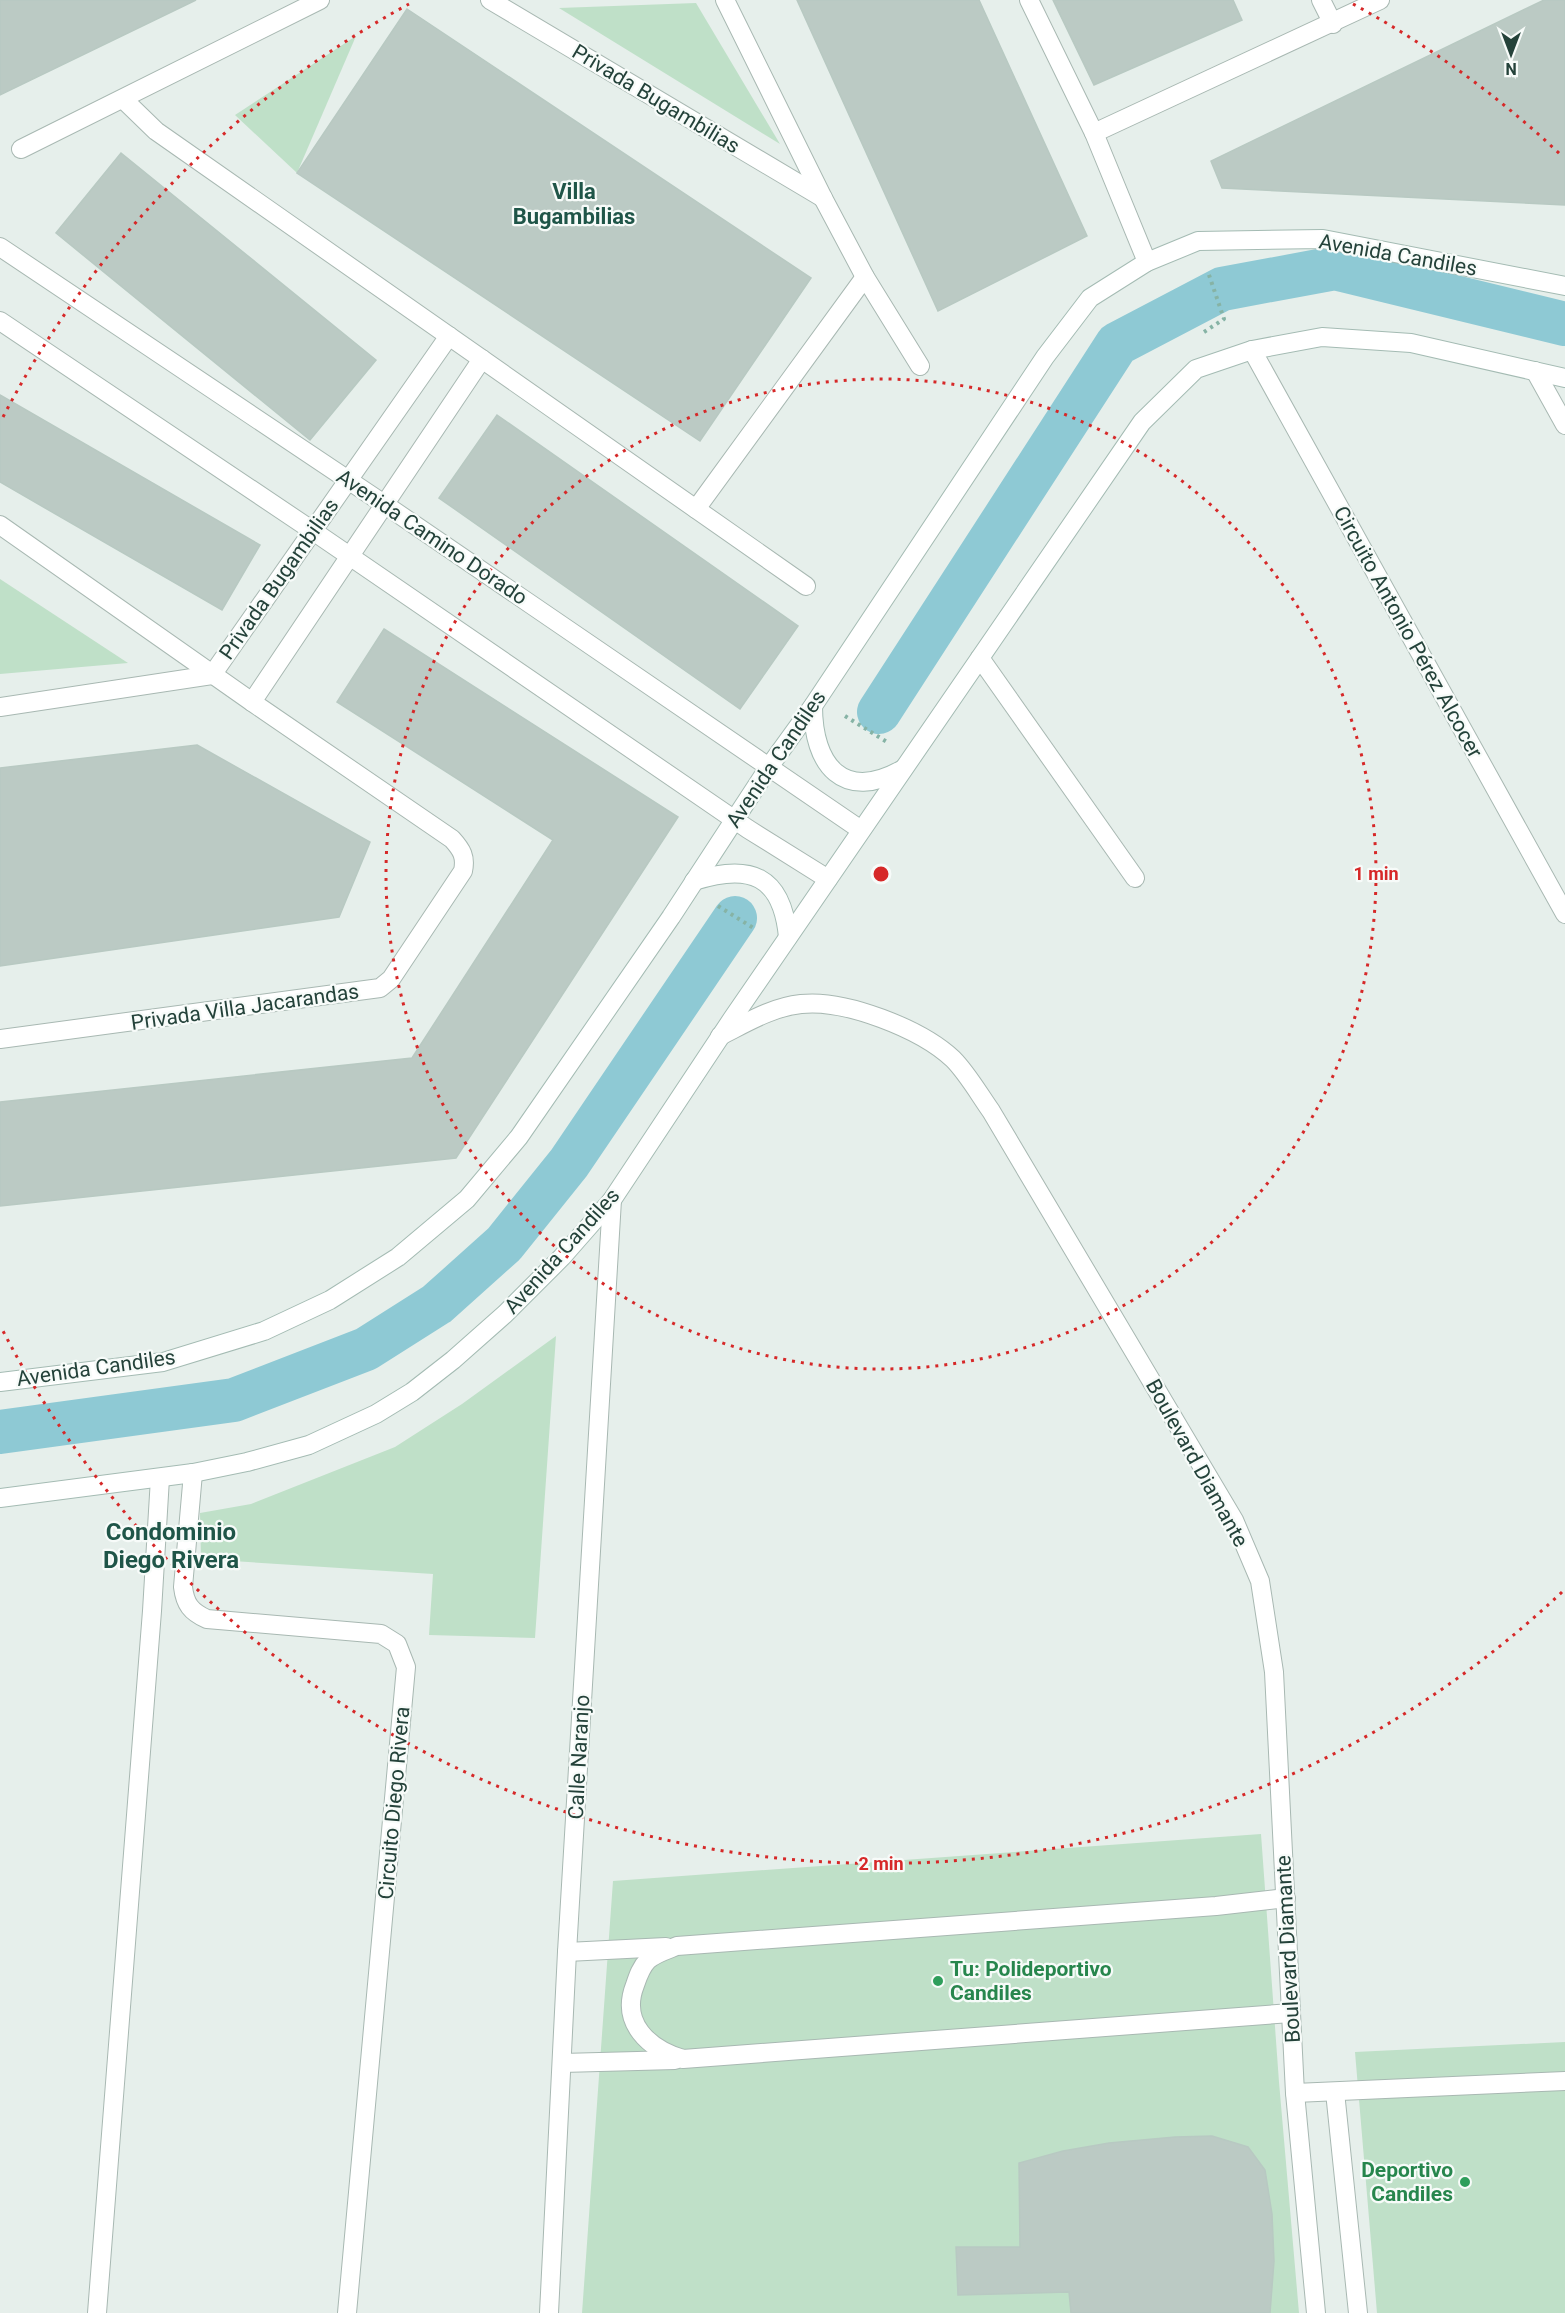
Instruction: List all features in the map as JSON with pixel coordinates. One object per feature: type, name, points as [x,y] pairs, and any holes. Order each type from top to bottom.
[{"type":"street","points":[[21,149],[320,0]]},
{"type":"street","name":"Privada Bugambilias","points":[[489,0],[823,198]]},
{"type":"street","points":[[725,0],[823,198],[866,277],[920,366]]},
{"type":"street","points":[[1029,0],[1094,133],[1147,262]]},
{"type":"street","points":[[1321,0],[1333,24]]},
{"type":"street","points":[[1094,133],[1333,24],[1380,0]]},
{"type":"street","points":[[123,99],[156,130],[806,586]]},
{"type":"street","name":"Avenida Candiles","points":[[0,1382],[164,1362],[264,1331],[330,1300],[398,1257],[467,1199],[519,1137],[694,881],[742,825],[769,767],[813,706],[1045,357],[1090,298],[1147,262],[1198,242],[1323,239],[1565,286]]},
{"type":"street","name":"Avenida Camino Dorado","points":[[0,247],[384,504],[861,830]]},
{"type":"street","points":[[696,509],[866,277]]},
{"type":"street","points":[[0,321],[313,531],[742,825],[821,875]]},
{"type":"street","name":"Privada Bugambilias","points":[[212,675],[449,336]]},
{"type":"street","name":"Avenida Candiles","points":[[0,1498],[193,1473],[247,1462],[309,1445],[376,1414],[412,1392],[453,1360],[505,1314],[562,1257],[612,1200],[788,937],[821,875],[861,830],[1142,422],[1196,369],[1252,350],[1322,337],[1411,343],[1565,378]]},
{"type":"street","name":"Circuito Antonio Pérez Alcocer","points":[[1252,350],[1565,914]]},
{"type":"street","name":"Privada Bugambilias","points":[[252,702],[482,359]]},
{"type":"street","points":[[1535,371],[1565,425]]},
{"type":"street","name":"Privada Villa Jacarandas","points":[[0,525],[212,675],[453,839],[465,859],[464,871],[391,979],[380,988],[365,992],[0,1039]]},
{"type":"street","points":[[980,658],[1135,878]]},
{"type":"street","points":[[0,707],[212,675]]},
{"type":"street","points":[[813,706],[813,730],[819,752],[831,770],[852,781],[873,781],[903,769]]},
{"type":"street","points":[[694,881],[712,875],[736,872],[757,878],[772,889],[783,907],[788,937]]},
{"type":"street","name":"Boulevard Diamante","points":[[720,1036],[767,1012],[801,1004],[838,1005],[901,1026],[929,1040],[954,1060],[991,1111],[1234,1520],[1260,1581],[1274,1672],[1295,2093],[1316,2313]]},
{"type":"street","name":"Calle Naranjo","points":[[549,2313],[567,1952],[612,1200]]},
{"type":"street","name":"Circuito Diego Rivera","points":[[193,1473],[183,1587],[186,1603],[190,1609],[207,1619],[381,1634],[397,1644],[406,1667],[348,2313]]},
{"type":"street","points":[[98,2313],[152,1611],[160,1478]]},
{"type":"street","points":[[567,1952],[677,1946],[1286,1899]]},
{"type":"street","points":[[677,1946],[647,1961],[640,1972],[630,2002],[634,2020],[647,2042],[683,2060]]},
{"type":"street","points":[[562,2063],[683,2060],[1291,2013]]},
{"type":"street","points":[[1295,2093],[1565,2081]]},
{"type":"street","points":[[1335,2092],[1358,2313]]},
{"type":"path","points":[[1206,266],[1224,319]]},
{"type":"path","points":[[845,716],[894,746]]},
{"type":"path","points":[[716,905],[755,929]]},
{"type":"green space","points":[[696,3],[780,144],[559,8]]},
{"type":"green space","points":[[356,36],[297,173],[235,115]]},
{"type":"green space","points":[[0,579],[128,663],[0,674]]},
{"type":"green space","points":[[556,1336],[535,1638],[429,1635],[433,1574],[201,1559],[200,1513],[251,1504],[395,1447],[462,1404]]},
{"type":"green space","name":"Tu: Polideportivo Candiles","points":[[1261,1834],[1299,2313],[582,2313],[613,1881]]},
{"type":"green space","name":"Deportivo Candiles","points":[[1565,2042],[1565,2313],[1377,2313],[1355,2052]]},
{"type":"building","points":[[0,0],[196,0],[0,95]]},
{"type":"building","points":[[797,0],[979,0],[1087,236],[938,311]]},
{"type":"building","points":[[1053,0],[1233,0],[1242,20],[1094,85]]},
{"type":"building","points":[[1544,0],[1565,0],[1565,205],[1222,188],[1211,161]]},
{"type":"building","points":[[407,9],[811,278],[700,441],[297,173]]},
{"type":"building","points":[[121,153],[376,360],[310,440],[56,233]]},
{"type":"building","points":[[0,395],[260,545],[222,610],[0,482]]},
{"type":"building","points":[[497,415],[798,626],[740,709],[439,498]]},
{"type":"building","points":[[384,629],[678,817],[456,1158],[0,1206],[0,1102],[412,1058],[553,840],[337,702]]},
{"type":"building","points":[[197,745],[370,842],[339,917],[0,966],[0,768]]},
{"type":"building","points":[[1212,2136],[1248,2147],[1265,2170],[1272,2214],[1274,2261],[1270,2313],[1071,2313],[1069,2292],[958,2295],[956,2247],[1020,2247],[1019,2163],[1063,2151],[1109,2143]]},
{"type":"waterway","points":[[879,712],[1117,344],[1222,289],[1335,268],[1565,324]]},
{"type":"waterway","points":[[0,1432],[234,1400],[366,1349],[437,1304],[504,1244],[569,1163],[735,918]]},
{"type":"place","name":"Tu: Polideportivo Candiles","points":[[938,1981]]},
{"type":"place","name":"Deportivo Candiles","points":[[1465,2182]]},
{"type":"district","name":"Villa Bugambilias","points":[[574,204]]},
{"type":"district","name":"Condominio Diego Rivera","points":[[171,1546]]}]
